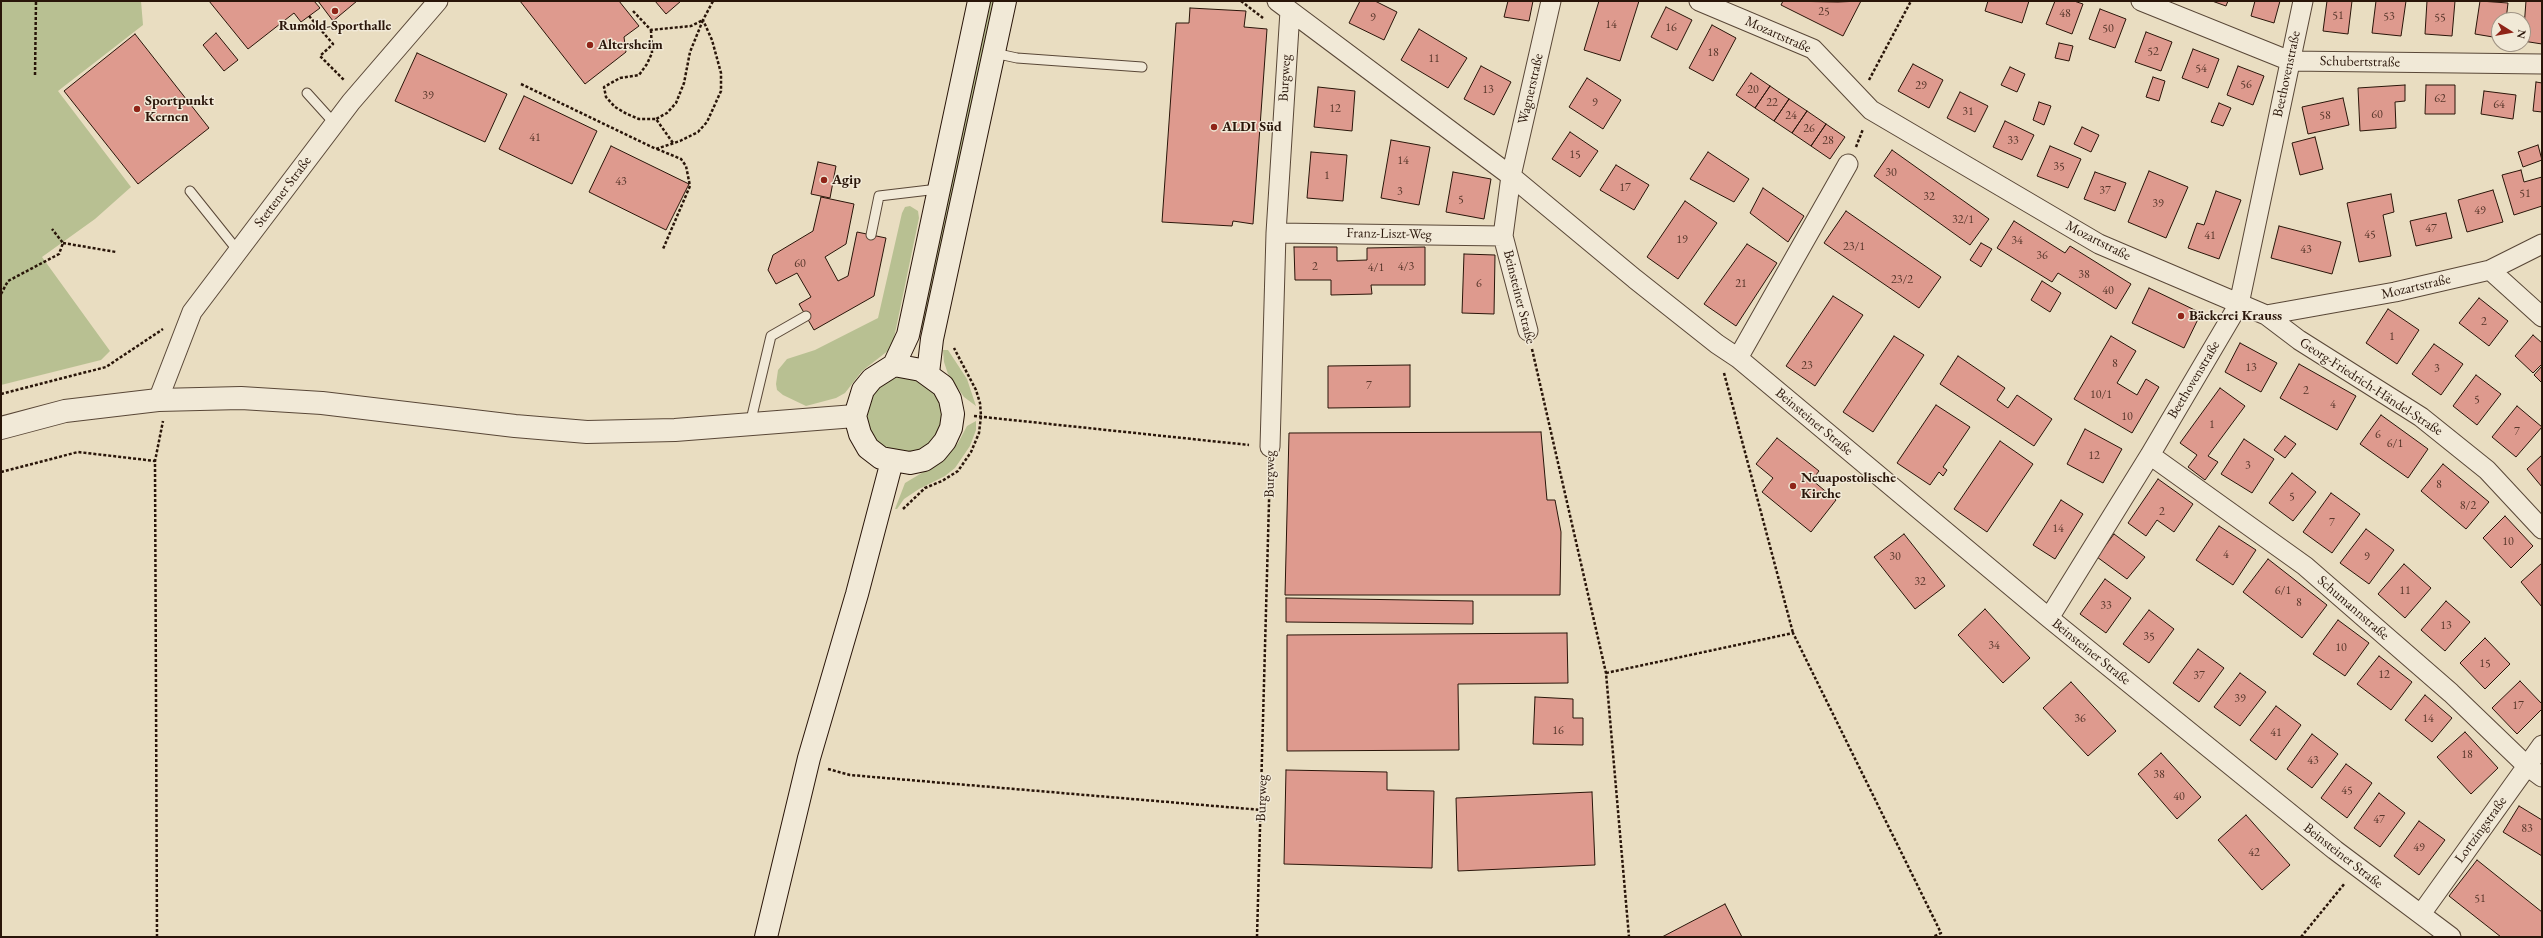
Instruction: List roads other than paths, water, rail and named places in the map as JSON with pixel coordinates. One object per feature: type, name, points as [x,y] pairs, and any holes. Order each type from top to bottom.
[{"type":"main road","points":[[894,365],[921,370],[928,373],[943,386],[950,399],[953,414],[951,428],[945,441],[936,452],[924,460],[910,463],[881,458],[868,448],[860,434],[855,416],[863,390],[872,379],[894,365],[908,335],[979,1]]},
{"type":"main road","points":[[928,373],[932,340],[1005,1]]},
{"type":"main road","points":[[1,428],[65,411],[163,401],[241,398],[322,403],[515,426],[587,432],[750,425],[855,416]]},
{"type":"main road","points":[[766,937],[807,764],[857,594],[892,461]]},
{"type":"street","name":"Stettener Straße","points":[[163,401],[192,312],[358,94],[438,1]]},
{"type":"street","name":"Wagnerstraße","points":[[1511,176],[1551,1]]},
{"type":"street","name":"Mozartstraße","points":[[1699,1],[1813,49],[1865,104],[2099,244],[2266,315],[2395,292],[2490,270],[2542,244]]},
{"type":"street","name":"Schubertstraße","points":[[2141,1],[2290,61],[2542,64]]},
{"type":"street","name":"Beethovenstraße","points":[[2048,618],[2150,455],[2239,304],[2303,1]]},
{"type":"street","name":"Beinsteiner Straße","points":[[1283,6],[1511,176],[1717,344],[1738,358],[2048,618],[2356,868],[2451,937]]},
{"type":"street","name":"Burgweg","points":[[1270,447],[1283,6]]},
{"type":"street","points":[[1738,358],[1848,164]]},
{"type":"street","name":"Beinsteiner Straße","points":[[1511,176],[1503,236],[1528,331]]},
{"type":"street","name":"Franz-Liszt-Weg","points":[[1276,233],[1503,236]]},
{"type":"street","points":[[2490,270],[2542,317]]},
{"type":"street","name":"Georg-Friedrich-Händel-Straße","points":[[2266,315],[2299,340],[2421,417],[2487,470],[2542,529]]},
{"type":"street","name":"Schumannstraße","points":[[2150,455],[2305,566],[2451,693],[2534,771]]},
{"type":"street","name":"Lortzingstraße","points":[[2421,914],[2534,771],[2542,746]]},
{"type":"lane","points":[[994,53],[1017,58],[1142,67]]},
{"type":"lane","points":[[307,93],[335,124]]},
{"type":"lane","points":[[871,235],[879,196],[940,189]]},
{"type":"lane","points":[[190,191],[238,251]]},
{"type":"lane","points":[[750,425],[771,336],[806,316]]},
{"type":"place","name":"Rumold-Sporthalle","points":[[335,11]]},
{"type":"place","name":"Altersheim","points":[[590,45]]},
{"type":"place","name":"Sportpunkt Kernen","points":[[137,109]]},
{"type":"place","name":"ALDI Süd","points":[[1214,127]]},
{"type":"place","name":"Agip","points":[[824,180]]},
{"type":"place","name":"Bäckerei Krauss","points":[[2181,316]]},
{"type":"place","name":"Neuapostolische Kirche","points":[[1793,486]]}]
